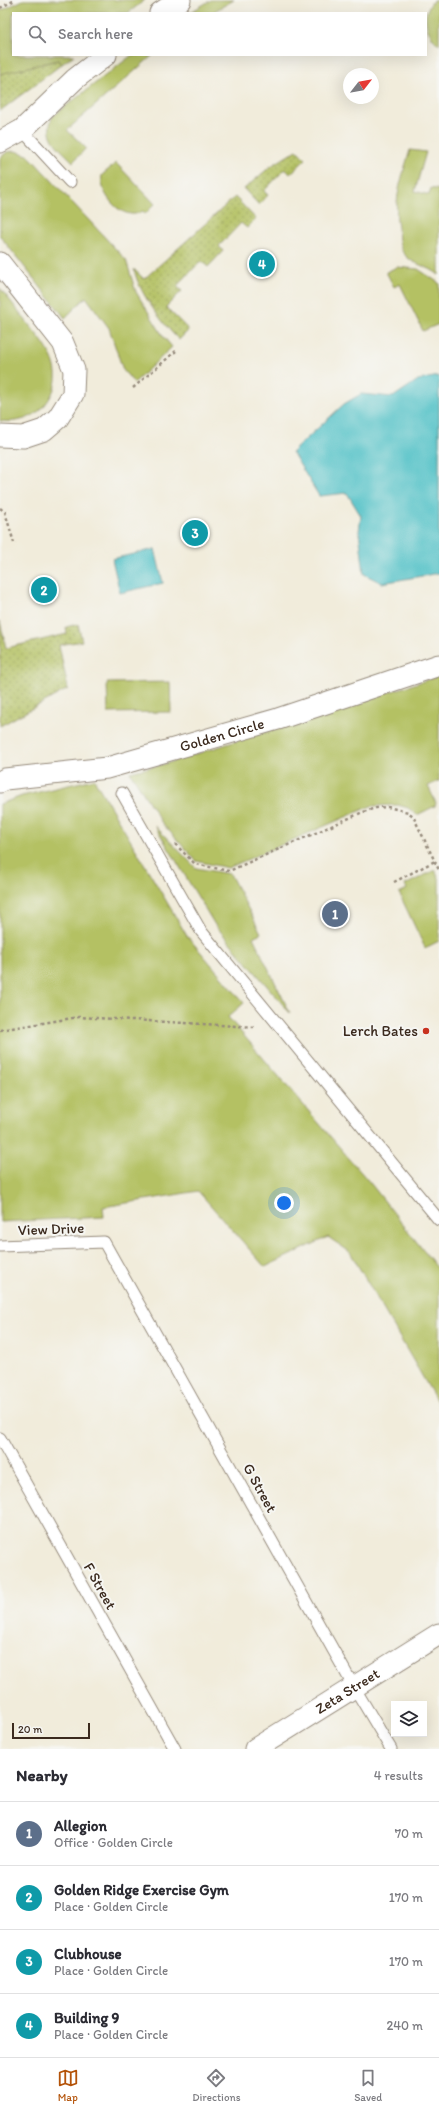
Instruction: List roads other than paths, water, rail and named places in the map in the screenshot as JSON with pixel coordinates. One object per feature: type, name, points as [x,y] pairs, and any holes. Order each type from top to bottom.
[{"type":"street","points":[[162,12],[180,0]]},
{"type":"street","points":[[0,142],[22,130],[75,79],[105,56]]},
{"type":"street","points":[[0,263],[63,343],[74,370],[73,394],[58,418],[44,430],[23,437],[0,436]]},
{"type":"street","name":"Golden Circle","points":[[0,782],[5,779],[107,768],[278,718],[439,665]]},
{"type":"street","name":"Zeta Street","points":[[255,1749],[439,1634]]},
{"type":"lane","points":[[22,130],[70,182]]},
{"type":"lane","points":[[122,793],[201,930],[439,1220]]},
{"type":"lane","name":"View Drive","points":[[0,1246],[104,1242]]},
{"type":"lane","name":"G Street","points":[[104,1242],[354,1687],[391,1749]]},
{"type":"lane","name":"F Street","points":[[0,1438],[175,1749]]},
{"type":"water","points":[[439,376],[439,573],[382,583],[364,574],[359,531],[361,516],[347,493],[319,496],[292,452],[344,404],[361,394],[393,397],[418,380]]},
{"type":"water","points":[[155,549],[163,583],[120,593],[112,559]]},
{"type":"place","name":"Building 9","points":[[262,264]]},
{"type":"place","name":"Clubhouse","points":[[195,533]]},
{"type":"place","name":"Golden Ridge Exercise Gym","points":[[44,590]]},
{"type":"place","name":"Allegion","points":[[335,914]]},
{"type":"place","name":"Lerch Bates","points":[[426,1031]]}]
